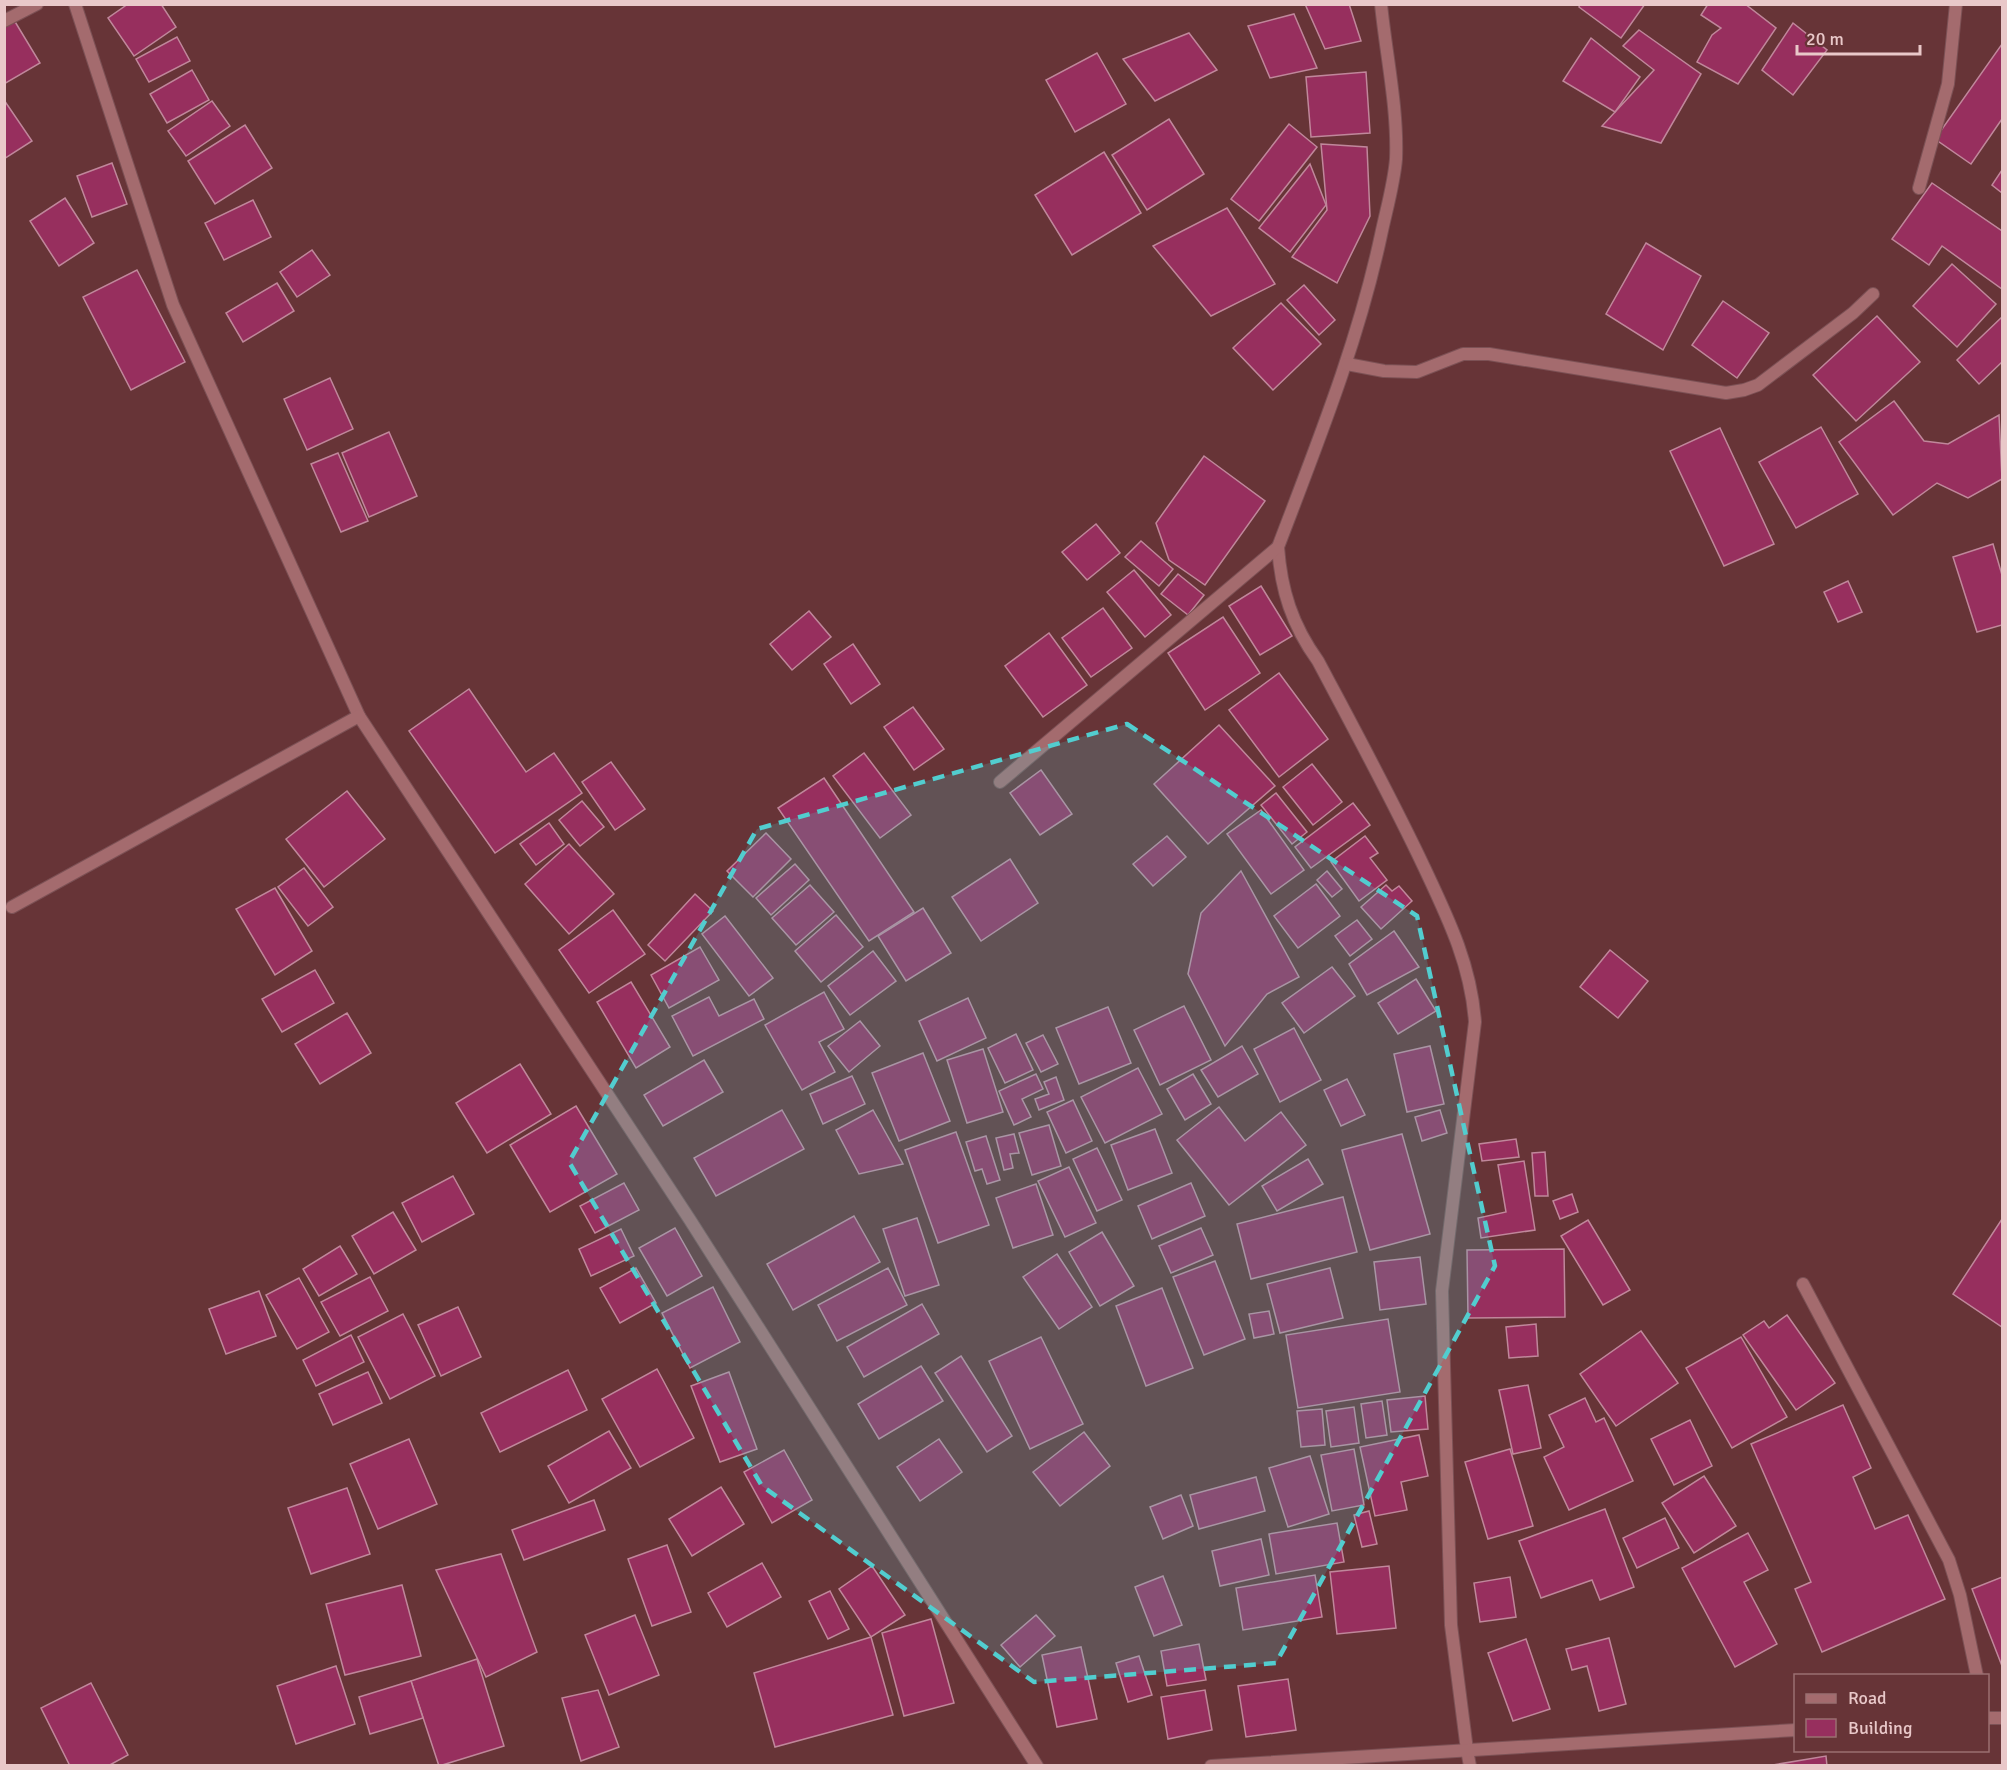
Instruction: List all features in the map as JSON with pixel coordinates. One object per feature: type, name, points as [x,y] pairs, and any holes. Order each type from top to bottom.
[{"type":"street","points":[[4,21],[37,4]]},
{"type":"street","points":[[75,4],[173,305],[359,716],[690,1220],[1037,1766]]},
{"type":"street","points":[[1381,4],[1395,121],[1396,160],[1370,287],[1347,364],[1278,547],[1280,577],[1300,636],[1318,661],[1411,839],[1462,951],[1473,995],[1475,1022],[1442,1291],[1451,1625],[1470,1766]]},
{"type":"street","points":[[1919,188],[1948,84],[1956,4]]},
{"type":"street","points":[[1347,364],[1384,371],[1417,372],[1463,354],[1489,354],[1726,393],[1758,385],[1853,313],[1873,294]]},
{"type":"street","points":[[1000,782],[1278,547]]},
{"type":"street","points":[[12,907],[359,716]]},
{"type":"street","points":[[1803,1284],[1949,1560],[1960,1595],[1977,1674]]},
{"type":"street","points":[[1210,1766],[1794,1730]]},
{"type":"highlighted area","points":[[1127,724],[1417,916],[1495,1266],[1276,1663],[1034,1682],[762,1486],[569,1162],[757,829]]},
{"type":"building","points":[[128,4],[161,4],[176,27],[134,56],[108,18]]},
{"type":"building","points":[[1305,4],[1349,4],[1361,41],[1325,49]]},
{"type":"building","points":[[1580,4],[1645,4],[1621,38],[1579,7]]},
{"type":"building","points":[[1708,4],[1745,4],[1776,28],[1738,84],[1697,62],[1712,35],[1721,28],[1701,15]]},
{"type":"building","points":[[1294,14],[1317,68],[1270,78],[1248,26]]},
{"type":"building","points":[[14,20],[40,63],[4,84],[4,25]]},
{"type":"building","points":[[1793,23],[1827,50],[1793,95],[1762,70]]},
{"type":"building","points":[[1639,30],[1701,74],[1661,143],[1602,126],[1654,70],[1623,46]]},
{"type":"building","points":[[1189,33],[1217,70],[1155,101],[1123,59]]},
{"type":"building","points":[[177,37],[190,61],[149,82],[136,59]]},
{"type":"building","points":[[1591,38],[1640,77],[1615,112],[1563,81]]},
{"type":"building","points":[[2002,44],[2002,119],[1971,164],[1935,139]]},
{"type":"building","points":[[1097,53],[1126,104],[1075,132],[1046,80]]},
{"type":"building","points":[[192,70],[209,100],[167,123],[150,94]]},
{"type":"building","points":[[1366,72],[1370,133],[1311,137],[1306,77]]},
{"type":"building","points":[[4,100],[32,141],[4,159]]},
{"type":"building","points":[[212,101],[230,126],[186,156],[168,131]]},
{"type":"building","points":[[1169,119],[1204,174],[1147,210],[1112,155]]},
{"type":"building","points":[[1289,124],[1317,147],[1259,221],[1231,199]]},
{"type":"building","points":[[245,125],[272,168],[215,204],[188,161]]},
{"type":"building","points":[[1321,144],[1367,147],[1370,216],[1337,283],[1292,257],[1327,210]]},
{"type":"building","points":[[1104,152],[1141,213],[1072,255],[1035,195]]},
{"type":"building","points":[[112,163],[127,204],[92,217],[77,176]]},
{"type":"building","points":[[1310,164],[1326,205],[1290,252],[1259,228]]},
{"type":"building","points":[[2002,170],[2002,193],[1992,185]]},
{"type":"building","points":[[1932,183],[2002,231],[2002,289],[1942,246],[1929,265],[1892,239]]},
{"type":"building","points":[[65,198],[94,243],[59,266],[30,221]]},
{"type":"building","points":[[253,200],[271,237],[224,260],[205,223]]},
{"type":"building","points":[[1227,208],[1275,284],[1211,316],[1153,246]]},
{"type":"building","points":[[1646,243],[1701,276],[1663,350],[1606,314]]},
{"type":"building","points":[[312,250],[330,275],[297,297],[280,272]]},
{"type":"building","points":[[1952,264],[1996,304],[1957,347],[1913,306]]},
{"type":"building","points":[[137,270],[185,362],[131,390],[83,297]]},
{"type":"building","points":[[277,283],[294,311],[243,342],[226,313]]},
{"type":"building","points":[[1304,285],[1335,320],[1319,335],[1287,300]]},
{"type":"building","points":[[1723,301],[1769,333],[1737,378],[1692,345]]},
{"type":"building","points":[[1281,303],[1321,344],[1273,390],[1233,348]]},
{"type":"building","points":[[1877,316],[1920,362],[1856,421],[1813,375]]},
{"type":"building","points":[[2002,317],[2002,362],[1979,384],[1957,360]]},
{"type":"building","points":[[330,378],[353,429],[307,450],[284,399]]},
{"type":"building","points":[[1894,401],[1924,441],[1948,444],[1999,415],[2002,479],[1968,498],[1937,483],[1893,515],[1839,442]]},
{"type":"building","points":[[1821,427],[1858,494],[1796,528],[1759,462]]},
{"type":"building","points":[[1720,428],[1774,544],[1724,566],[1670,451]]},
{"type":"building","points":[[389,432],[417,496],[369,517],[342,453]]},
{"type":"building","points":[[338,453],[368,521],[341,532],[311,464]]},
{"type":"building","points":[[1204,456],[1265,501],[1205,585],[1169,560],[1156,523]]},
{"type":"building","points":[[1096,524],[1120,553],[1087,580],[1062,552]]},
{"type":"building","points":[[1141,541],[1173,569],[1159,586],[1125,557]]},
{"type":"building","points":[[1993,544],[2002,575],[2002,625],[1977,632],[1953,557]]},
{"type":"building","points":[[1134,570],[1171,615],[1145,637],[1107,592]]},
{"type":"building","points":[[1178,574],[1204,595],[1188,615],[1161,594]]},
{"type":"building","points":[[1848,581],[1862,612],[1838,622],[1824,592]]},
{"type":"building","points":[[1261,586],[1292,636],[1260,655],[1229,606]]},
{"type":"building","points":[[1103,608],[1132,648],[1091,677],[1062,638]]},
{"type":"building","points":[[809,611],[831,637],[792,670],[770,644]]},
{"type":"building","points":[[1223,617],[1260,673],[1205,710],[1168,653]]},
{"type":"building","points":[[1049,633],[1087,685],[1043,717],[1005,666]]},
{"type":"building","points":[[853,644],[880,684],[851,704],[824,664]]},
{"type":"building","points":[[1279,673],[1328,739],[1279,777],[1229,710]]},
{"type":"building","points":[[469,689],[526,772],[554,753],[582,793],[495,853],[409,731]]},
{"type":"building","points":[[913,707],[944,749],[914,770],[884,727]]},
{"type":"building","points":[[1219,725],[1275,786],[1208,844],[1154,784]]},
{"type":"building","points":[[864,753],[911,815],[880,838],[833,776]]},
{"type":"building","points":[[611,762],[645,809],[615,830],[582,782]]},
{"type":"building","points":[[1312,764],[1342,802],[1313,825],[1283,787]]},
{"type":"building","points":[[1041,770],[1072,814],[1040,835],[1010,793]]},
{"type":"building","points":[[824,778],[914,912],[869,941],[778,808]]},
{"type":"building","points":[[347,791],[385,839],[324,887],[286,839]]},
{"type":"building","points":[[1276,793],[1307,832],[1292,844],[1261,805]]},
{"type":"building","points":[[582,801],[604,827],[580,846],[559,820]]},
{"type":"building","points":[[1353,803],[1370,825],[1311,868],[1295,847]]},
{"type":"building","points":[[1261,810],[1304,870],[1271,894],[1227,834]]},
{"type":"building","points":[[549,823],[564,844],[536,865],[520,844]]},
{"type":"building","points":[[766,833],[791,859],[753,897],[727,871]]},
{"type":"building","points":[[1167,836],[1186,857],[1153,886],[1133,864]]},
{"type":"building","points":[[1365,836],[1378,853],[1370,858],[1387,880],[1359,901],[1331,862]]},
{"type":"building","points":[[569,844],[614,894],[569,934],[525,884]]},
{"type":"building","points":[[1010,859],[1038,903],[981,941],[952,897]]},
{"type":"building","points":[[795,864],[809,880],[771,915],[756,898]]},
{"type":"building","points":[[304,868],[333,907],[308,926],[278,887]]},
{"type":"building","points":[[1241,871],[1299,977],[1267,994],[1225,1046],[1188,974],[1201,913]]},
{"type":"building","points":[[1327,871],[1342,889],[1332,897],[1317,880]]},
{"type":"building","points":[[1316,884],[1340,916],[1298,948],[1274,916]]},
{"type":"building","points":[[810,885],[834,912],[796,945],[772,918]]},
{"type":"building","points":[[1386,885],[1392,891],[1399,886],[1412,901],[1381,929],[1361,907]]},
{"type":"building","points":[[275,888],[312,951],[275,975],[236,909]]},
{"type":"building","points":[[695,894],[713,911],[665,961],[648,945]]},
{"type":"building","points":[[923,908],[951,953],[906,981],[878,936]]},
{"type":"building","points":[[613,910],[645,954],[589,993],[559,950]]},
{"type":"building","points":[[836,915],[863,947],[821,982],[795,951]]},
{"type":"building","points":[[725,916],[773,978],[749,996],[702,934]]},
{"type":"building","points":[[1357,920],[1372,939],[1350,956],[1335,936]]},
{"type":"building","points":[[1394,931],[1419,967],[1367,995],[1349,964]]},
{"type":"building","points":[[700,947],[719,980],[669,1008],[651,975]]},
{"type":"building","points":[[1610,950],[1648,981],[1618,1018],[1580,987]]},
{"type":"building","points":[[873,951],[896,981],[850,1015],[828,986]]},
{"type":"building","points":[[1332,967],[1355,996],[1304,1033],[1282,1003]]},
{"type":"building","points":[[315,970],[334,1003],[282,1032],[262,999]]},
{"type":"building","points":[[1416,979],[1436,1011],[1398,1034],[1378,1003]]},
{"type":"building","points":[[631,982],[670,1047],[636,1068],[597,1002]]},
{"type":"building","points":[[824,992],[844,1029],[819,1042],[835,1072],[802,1090],[765,1025]]},
{"type":"building","points":[[709,997],[719,1016],[754,999],[764,1019],[693,1056],[672,1016]]},
{"type":"building","points":[[968,998],[986,1038],[937,1061],[919,1021]]},
{"type":"building","points":[[1184,1006],[1211,1060],[1160,1085],[1134,1030]]},
{"type":"building","points":[[1108,1007],[1131,1063],[1079,1084],[1056,1028]]},
{"type":"building","points":[[347,1013],[371,1053],[320,1084],[295,1044]]},
{"type":"building","points":[[860,1021],[880,1046],[849,1072],[828,1046]]},
{"type":"building","points":[[1294,1028],[1321,1080],[1280,1102],[1254,1049]]},
{"type":"building","points":[[1016,1034],[1033,1070],[1005,1083],[988,1048]]},
{"type":"building","points":[[1043,1035],[1058,1064],[1041,1072],[1026,1043]]},
{"type":"building","points":[[1242,1046],[1258,1074],[1218,1097],[1201,1070]]},
{"type":"building","points":[[1430,1046],[1444,1104],[1407,1112],[1394,1054]]},
{"type":"building","points":[[983,1049],[1003,1112],[967,1123],[947,1060]]},
{"type":"building","points":[[923,1053],[950,1121],[899,1141],[872,1073]]},
{"type":"building","points":[[704,1060],[723,1092],[663,1126],[644,1095]]},
{"type":"building","points":[[520,1064],[551,1114],[487,1153],[456,1103]]},
{"type":"building","points":[[1138,1068],[1162,1114],[1105,1143],[1081,1097]]},
{"type":"building","points":[[1036,1074],[1043,1089],[1022,1099],[1031,1117],[1014,1125],[999,1091]]},
{"type":"building","points":[[1193,1074],[1211,1104],[1185,1120],[1167,1089]]},
{"type":"building","points":[[852,1076],[865,1104],[823,1124],[810,1094]]},
{"type":"building","points":[[1056,1077],[1064,1100],[1039,1110],[1035,1099],[1049,1094],[1044,1082]]},
{"type":"building","points":[[1347,1079],[1365,1115],[1341,1126],[1324,1090]]},
{"type":"building","points":[[1073,1100],[1092,1141],[1066,1153],[1047,1112]]},
{"type":"building","points":[[576,1106],[617,1174],[550,1212],[510,1145]]},
{"type":"building","points":[[1219,1107],[1245,1141],[1281,1112],[1306,1145],[1229,1205],[1177,1140]]},
{"type":"building","points":[[782,1110],[804,1149],[716,1196],[694,1158]]},
{"type":"building","points":[[873,1110],[903,1164],[859,1174],[836,1130]]},
{"type":"building","points":[[1440,1110],[1447,1133],[1422,1141],[1415,1117]]},
{"type":"building","points":[[1049,1125],[1061,1166],[1032,1175],[1019,1133]]},
{"type":"building","points":[[1155,1129],[1172,1173],[1128,1190],[1111,1145]]},
{"type":"building","points":[[956,1132],[989,1225],[938,1243],[905,1150]]},
{"type":"building","points":[[1014,1134],[1019,1153],[1010,1154],[1013,1168],[1004,1170],[996,1138]]},
{"type":"building","points":[[1402,1134],[1430,1234],[1370,1250],[1342,1150]]},
{"type":"building","points":[[986,1136],[1000,1180],[987,1184],[982,1169],[975,1171],[966,1142]]},
{"type":"building","points":[[1516,1139],[1519,1157],[1482,1161],[1479,1144]]},
{"type":"building","points":[[1097,1148],[1122,1200],[1097,1211],[1073,1159]]},
{"type":"building","points":[[1545,1152],[1548,1196],[1535,1196],[1532,1153]]},
{"type":"building","points":[[1308,1159],[1323,1184],[1277,1211],[1262,1186]]},
{"type":"building","points":[[1524,1161],[1535,1230],[1481,1238],[1478,1218],[1506,1212],[1498,1165]]},
{"type":"building","points":[[1069,1167],[1096,1223],[1065,1237],[1038,1181]]},
{"type":"building","points":[[453,1176],[474,1214],[422,1242],[402,1203]]},
{"type":"building","points":[[624,1183],[639,1210],[595,1233],[580,1206]]},
{"type":"building","points":[[1191,1183],[1205,1216],[1152,1239],[1138,1206]]},
{"type":"building","points":[[1036,1184],[1053,1235],[1013,1248],[996,1198]]},
{"type":"building","points":[[1572,1194],[1578,1212],[1560,1219],[1553,1201]]},
{"type":"building","points":[[1343,1197],[1357,1252],[1251,1279],[1237,1224]]},
{"type":"building","points":[[393,1212],[416,1250],[374,1274],[352,1236]]},
{"type":"building","points":[[854,1216],[880,1262],[793,1310],[767,1264]]},
{"type":"building","points":[[917,1218],[939,1285],[905,1296],[883,1229]]},
{"type":"building","points":[[2002,1219],[2002,1327],[1953,1294]]},
{"type":"building","points":[[1588,1220],[1630,1290],[1603,1305],[1561,1236]]},
{"type":"building","points":[[675,1228],[702,1276],[667,1296],[639,1248]]},
{"type":"building","points":[[1201,1228],[1213,1255],[1171,1273],[1159,1246]]},
{"type":"building","points":[[621,1229],[634,1256],[591,1276],[579,1249]]},
{"type":"building","points":[[1102,1232],[1134,1286],[1100,1306],[1069,1252]]},
{"type":"building","points":[[340,1246],[357,1274],[319,1296],[303,1269]]},
{"type":"building","points":[[1564,1249],[1565,1317],[1468,1318],[1467,1250]]},
{"type":"building","points":[[1057,1254],[1092,1307],[1059,1329],[1023,1277]]},
{"type":"building","points":[[1420,1257],[1426,1304],[1380,1310],[1374,1262]]},
{"type":"building","points":[[1215,1261],[1245,1339],[1204,1355],[1173,1277]]},
{"type":"building","points":[[636,1268],[656,1303],[620,1323],[600,1288]]},
{"type":"building","points":[[888,1268],[907,1305],[837,1341],[818,1305]]},
{"type":"building","points":[[1330,1268],[1343,1318],[1280,1333],[1267,1284]]},
{"type":"building","points":[[370,1277],[388,1311],[340,1336],[321,1302]]},
{"type":"building","points":[[299,1278],[329,1332],[297,1349],[266,1295]]},
{"type":"building","points":[[713,1287],[740,1342],[690,1368],[662,1313]]},
{"type":"building","points":[[1162,1288],[1193,1368],[1146,1386],[1116,1306]]},
{"type":"building","points":[[259,1291],[276,1336],[226,1354],[209,1309]]},
{"type":"building","points":[[922,1304],[939,1334],[864,1377],[847,1347]]},
{"type":"building","points":[[458,1307],[481,1357],[441,1376],[418,1325]]},
{"type":"building","points":[[1269,1311],[1274,1334],[1254,1338],[1249,1314]]},
{"type":"building","points":[[403,1314],[435,1376],[390,1399],[358,1337]]},
{"type":"building","points":[[1787,1315],[1835,1383],[1796,1410],[1743,1335],[1764,1321],[1769,1328]]},
{"type":"building","points":[[1388,1319],[1400,1392],[1298,1408],[1286,1335]]},
{"type":"building","points":[[1536,1324],[1538,1356],[1509,1358],[1506,1327]]},
{"type":"building","points":[[1641,1331],[1678,1383],[1616,1426],[1580,1374]]},
{"type":"building","points":[[351,1335],[364,1362],[316,1386],[303,1360]]},
{"type":"building","points":[[1041,1337],[1083,1424],[1030,1449],[989,1361]]},
{"type":"building","points":[[1741,1337],[1787,1417],[1732,1448],[1686,1368]]},
{"type":"building","points":[[961,1356],[1012,1436],[987,1452],[935,1373]]},
{"type":"building","points":[[921,1366],[943,1401],[879,1439],[858,1404]]},
{"type":"building","points":[[657,1369],[694,1438],[640,1467],[602,1399]]},
{"type":"building","points":[[568,1370],[587,1410],[500,1452],[481,1413]]},
{"type":"building","points":[[368,1372],[382,1403],[333,1425],[319,1394]]},
{"type":"building","points":[[729,1372],[757,1449],[720,1462],[691,1386]]},
{"type":"building","points":[[1528,1385],[1541,1448],[1513,1454],[1499,1390]]},
{"type":"building","points":[[1425,1396],[1428,1429],[1391,1432],[1387,1400]]},
{"type":"building","points":[[1585,1398],[1596,1422],[1604,1418],[1633,1481],[1569,1510],[1544,1457],[1564,1447],[1549,1415]]},
{"type":"building","points":[[1382,1401],[1387,1435],[1366,1438],[1361,1404]]},
{"type":"building","points":[[1843,1405],[1871,1468],[1853,1477],[1875,1529],[1908,1515],[1945,1599],[1822,1652],[1795,1589],[1811,1582],[1751,1444]]},
{"type":"building","points":[[1354,1407],[1359,1443],[1331,1447],[1326,1411]]},
{"type":"building","points":[[1322,1409],[1325,1445],[1301,1447],[1297,1411]]},
{"type":"building","points":[[1690,1420],[1712,1466],[1674,1485],[1651,1439]]},
{"type":"building","points":[[609,1431],[631,1468],[569,1503],[548,1466]]},
{"type":"building","points":[[1084,1432],[1110,1466],[1060,1506],[1033,1472]]},
{"type":"building","points":[[1419,1435],[1428,1476],[1401,1482],[1407,1510],[1375,1516],[1360,1447]]},
{"type":"building","points":[[409,1439],[437,1504],[378,1529],[350,1464]]},
{"type":"building","points":[[939,1439],[962,1472],[920,1501],[897,1467]]},
{"type":"building","points":[[1354,1449],[1364,1505],[1332,1511],[1321,1455]]},
{"type":"building","points":[[1510,1449],[1533,1526],[1488,1539],[1465,1462]]},
{"type":"building","points":[[784,1450],[812,1500],[772,1523],[744,1472]]},
{"type":"building","points":[[1310,1456],[1329,1514],[1288,1527],[1269,1468]]},
{"type":"building","points":[[1704,1476],[1736,1526],[1694,1553],[1662,1503]]},
{"type":"building","points":[[1256,1477],[1265,1511],[1199,1529],[1190,1495]]},
{"type":"building","points":[[721,1487],[744,1524],[692,1556],[669,1519]]},
{"type":"building","points":[[347,1488],[370,1554],[311,1574],[288,1508]]},
{"type":"building","points":[[1181,1495],[1193,1526],[1163,1539],[1150,1507]]},
{"type":"building","points":[[594,1500],[605,1530],[524,1560],[512,1530]]},
{"type":"building","points":[[1605,1509],[1634,1587],[1600,1600],[1592,1580],[1541,1598],[1519,1541]]},
{"type":"building","points":[[1369,1511],[1377,1544],[1362,1547],[1354,1515]]},
{"type":"building","points":[[1665,1518],[1679,1548],[1637,1568],[1623,1538]]},
{"type":"building","points":[[1337,1523],[1344,1562],[1276,1574],[1269,1534]]},
{"type":"building","points":[[1748,1533],[1768,1570],[1744,1582],[1777,1644],[1735,1667],[1682,1568]]},
{"type":"building","points":[[1261,1539],[1269,1575],[1220,1586],[1212,1551]]},
{"type":"building","points":[[667,1545],[691,1612],[652,1626],[628,1559]]},
{"type":"building","points":[[501,1554],[537,1652],[486,1677],[436,1570]]},
{"type":"building","points":[[762,1563],[781,1597],[727,1627],[708,1593]]},
{"type":"building","points":[[872,1566],[905,1615],[871,1637],[839,1589]]},
{"type":"building","points":[[1389,1566],[1396,1628],[1337,1634],[1330,1572]]},
{"type":"building","points":[[1315,1575],[1322,1617],[1243,1630],[1236,1588]]},
{"type":"building","points":[[1163,1576],[1182,1625],[1154,1636],[1135,1587]]},
{"type":"building","points":[[1510,1577],[1516,1617],[1480,1622],[1474,1583]]},
{"type":"building","points":[[2002,1577],[2002,1666],[1972,1589]]},
{"type":"building","points":[[402,1585],[421,1656],[345,1675],[326,1604]]},
{"type":"building","points":[[830,1591],[849,1629],[828,1639],[809,1601]]},
{"type":"building","points":[[635,1615],[659,1675],[609,1695],[585,1635]]},
{"type":"building","points":[[1036,1615],[1055,1636],[1020,1667],[1001,1645]]},
{"type":"building","points":[[931,1619],[954,1703],[904,1716],[882,1633]]},
{"type":"building","points":[[871,1637],[893,1715],[775,1747],[754,1673]]},
{"type":"building","points":[[1609,1638],[1626,1704],[1599,1711],[1587,1666],[1572,1670],[1566,1649]]},
{"type":"building","points":[[1526,1639],[1550,1709],[1513,1721],[1488,1653]]},
{"type":"building","points":[[1199,1644],[1206,1680],[1167,1686],[1161,1651]]},
{"type":"building","points":[[1081,1647],[1097,1719],[1057,1727],[1042,1655]]},
{"type":"building","points":[[1139,1656],[1152,1695],[1128,1702],[1116,1663]]},
{"type":"building","points":[[477,1659],[504,1746],[439,1766],[411,1681]]},
{"type":"building","points":[[336,1666],[355,1724],[296,1744],[277,1686]]},
{"type":"building","points":[[1288,1679],[1296,1730],[1246,1737],[1238,1686]]},
{"type":"building","points":[[411,1681],[423,1718],[370,1734],[359,1697]]},
{"type":"building","points":[[91,1683],[128,1755],[108,1766],[70,1766],[41,1708]]},
{"type":"building","points":[[598,1690],[619,1747],[581,1761],[562,1698]]},
{"type":"building","points":[[1205,1690],[1212,1730],[1168,1739],[1161,1697]]},
{"type":"building","points":[[1826,1756],[1827,1766],[1767,1766]]}]
